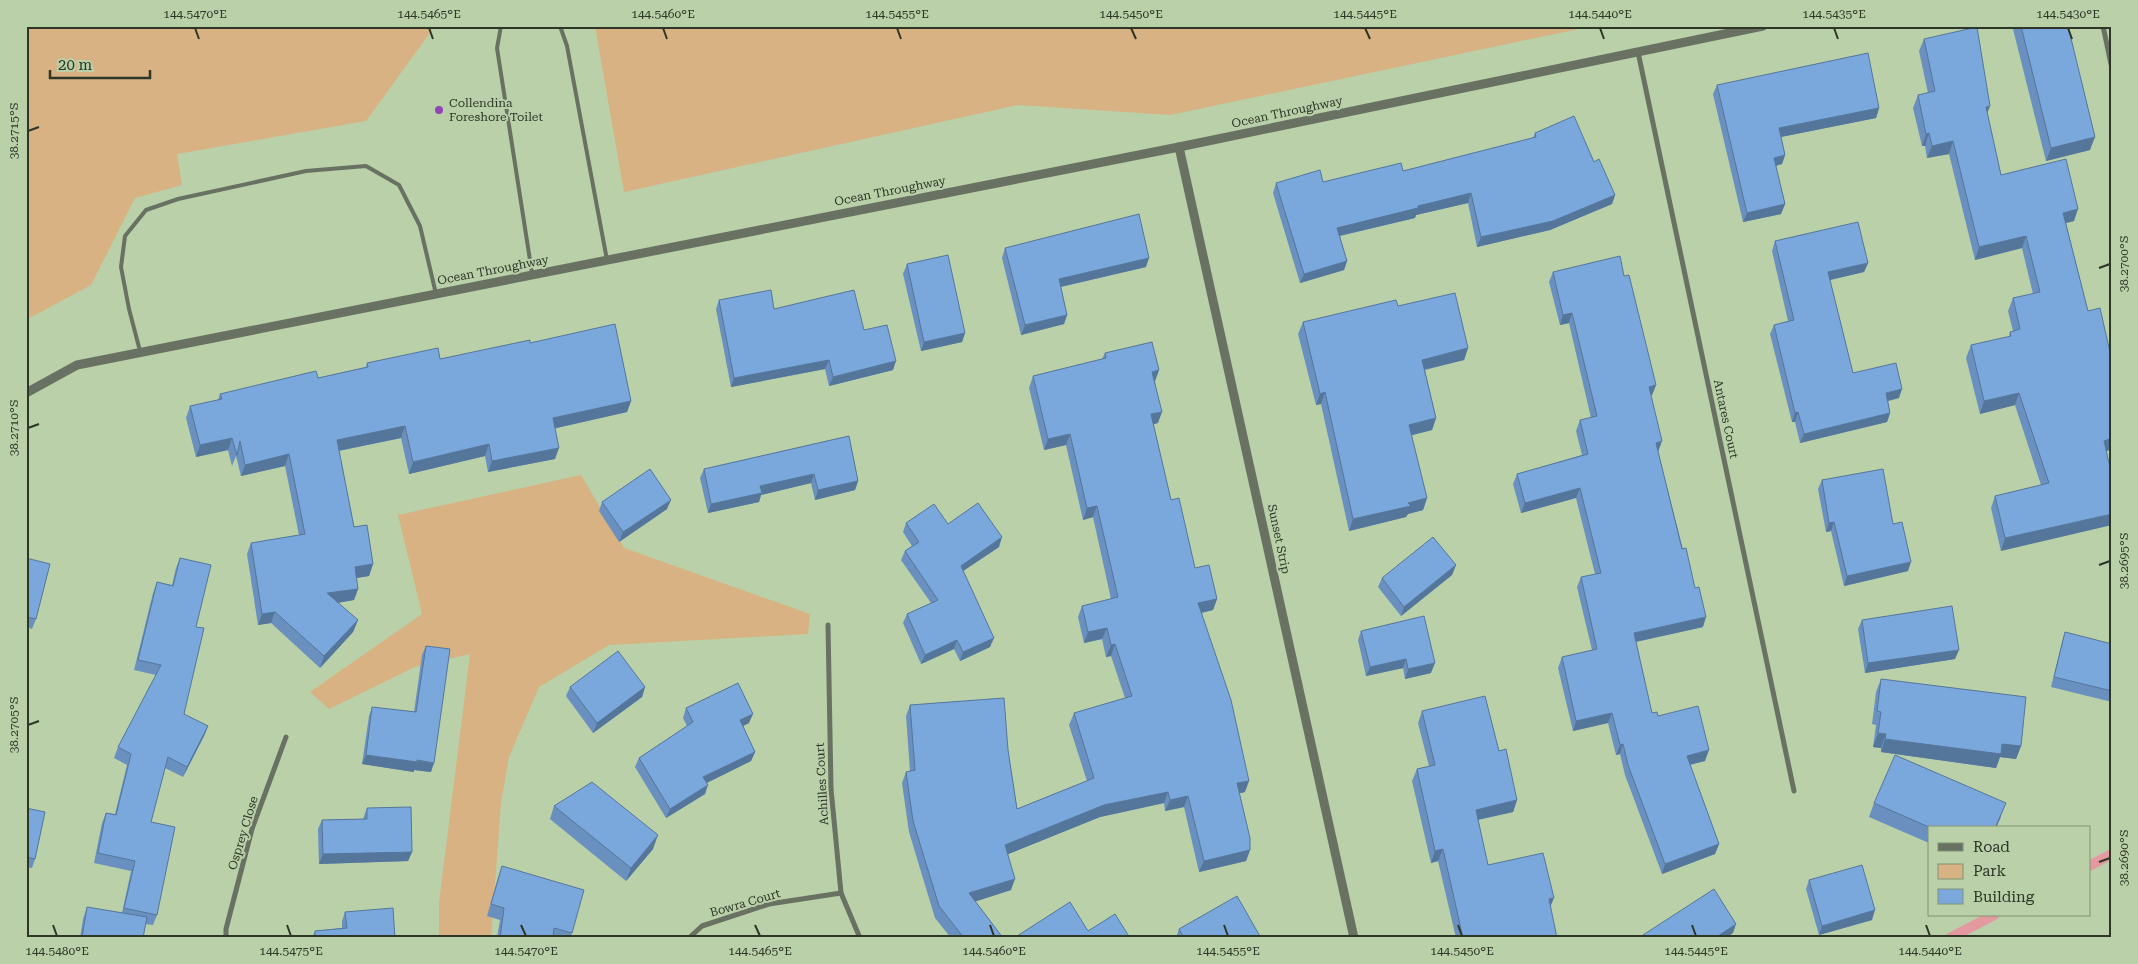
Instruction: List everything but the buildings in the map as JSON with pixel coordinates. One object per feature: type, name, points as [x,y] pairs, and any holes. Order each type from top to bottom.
[{"type":"street","name":"Ocean Throughway","points":[[26,393],[77,365],[1179,147],[1763,26]]},
{"type":"street","points":[[2103,26],[2112,69]]},
{"type":"street","name":"Antares Court","points":[[1638,52],[1794,791]]},
{"type":"street","name":"Sunset Strip","points":[[1179,147],[1354,938]]},
{"type":"street","name":"Achilles Court","points":[[828,625],[831,789],[841,893],[860,938]]},
{"type":"street","name":"Osprey Close","points":[[226,938],[226,929],[252,829],[286,736]]},
{"type":"street","name":"Bowra Court","points":[[689,938],[702,926],[769,904],[841,893]]},
{"type":"lane","points":[[501,26],[497,48],[532,275]]},
{"type":"lane","points":[[560,26],[567,46],[607,260]]},
{"type":"lane","points":[[141,352],[129,309],[121,267],[125,236],[146,210],[178,199],[306,171],[366,166],[399,185],[420,226],[436,294]]},
{"type":"green space","points":[[26,26],[435,26],[366,121],[177,154],[182,185],[135,198],[91,285],[26,320]]},
{"type":"green space","points":[[595,26],[1593,26],[1170,115],[1018,105],[624,192]]},
{"type":"green space","points":[[581,475],[624,548],[810,614],[808,634],[609,645],[539,687],[509,757],[501,803],[491,938],[439,938],[439,903],[470,654],[415,667],[329,709],[310,692],[422,614],[398,515]]},
{"type":"waterway","points":[[2090,865],[2112,854]]},
{"type":"waterway","points":[[1950,938],[1992,916]]},
{"type":"place","name":"Collendina Foreshore Toilet","points":[[439,110]]}]
